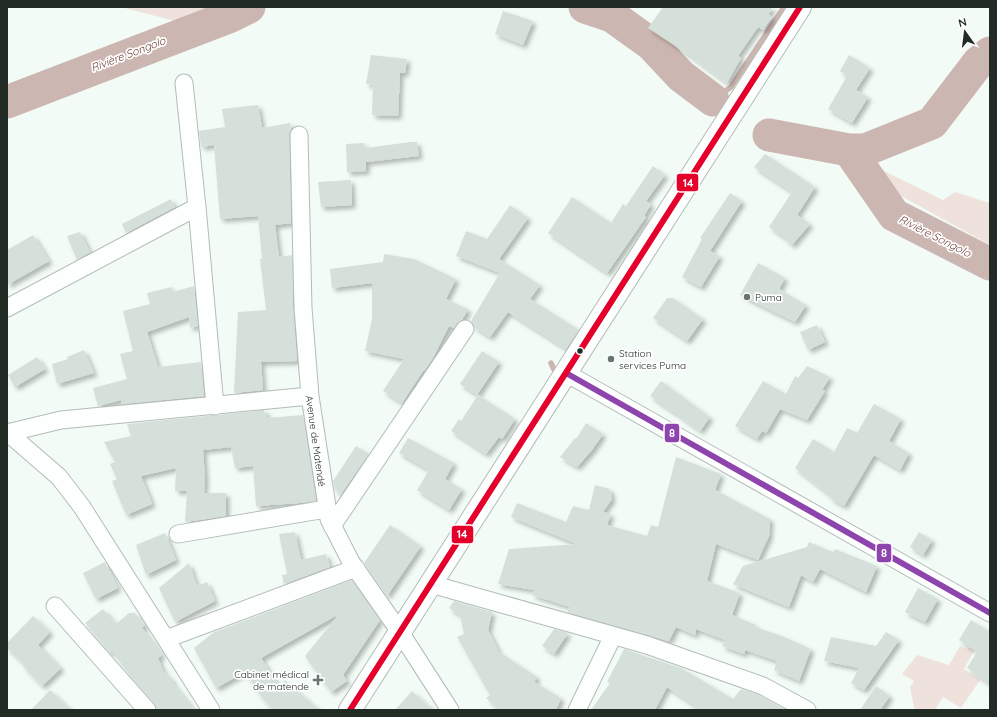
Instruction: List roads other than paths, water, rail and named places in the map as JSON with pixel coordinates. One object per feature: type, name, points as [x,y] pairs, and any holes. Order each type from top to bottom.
[{"type":"main road","points":[[350,710],[800,7]]},
{"type":"street","points":[[184,83],[215,406]]},
{"type":"street","name":"Avenue de Matendé","points":[[299,136],[303,308],[310,396],[326,509],[332,526],[356,568],[400,632],[450,710]]},
{"type":"street","points":[[7,308],[197,207]]},
{"type":"street","points":[[332,526],[465,329]]},
{"type":"street","points":[[566,373],[990,613]]},
{"type":"street","points":[[7,433],[61,420],[310,396]]},
{"type":"street","points":[[7,433],[59,477],[82,507],[166,639],[206,708]]},
{"type":"street","points":[[178,534],[326,509]]},
{"type":"street","points":[[166,639],[356,568]]},
{"type":"street","points":[[431,584],[647,645],[763,686],[807,710]]},
{"type":"street","points":[[55,606],[147,710]]},
{"type":"street","points":[[577,710],[613,636]]},
{"type":"waterway","name":"Rivière Songolo","points":[[7,102],[231,16],[249,7]]},
{"type":"waterway","name":"Rivière Songolo","points":[[585,7],[612,16],[651,44],[681,76],[713,100]]},
{"type":"waterway","points":[[713,100],[731,87],[784,7]]},
{"type":"waterway","points":[[849,150],[865,150],[932,123],[978,63],[990,53]]},
{"type":"waterway","name":"Rivière Songolo","points":[[769,135],[849,150],[894,215],[990,264]]},
{"type":"waterway","points":[[551,363],[557,376]]},
{"type":"place","name":"Puma","points":[[747,297]]},
{"type":"place","name":"Station services Puma","points":[[611,359]]},
{"type":"place","name":"Cabinet médical de matende","points":[[318,680]]}]
